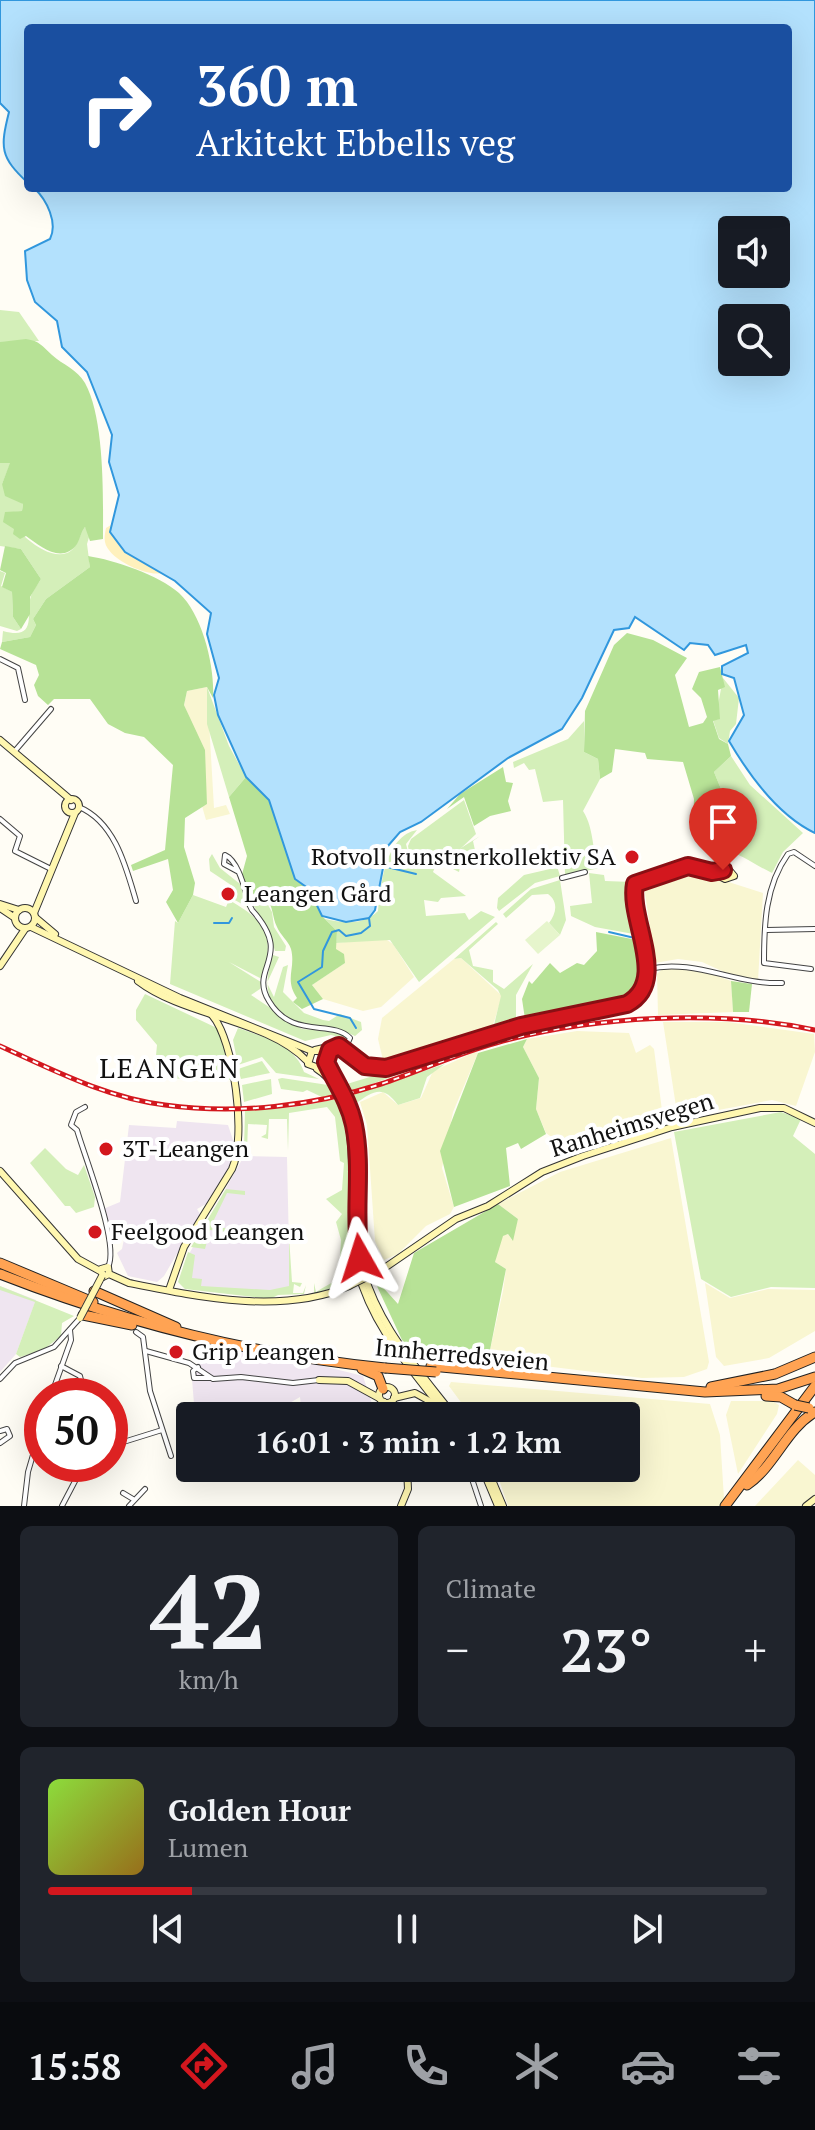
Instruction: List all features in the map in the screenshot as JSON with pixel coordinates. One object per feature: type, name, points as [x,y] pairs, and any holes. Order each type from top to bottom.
[{"type":"highway","points":[[0,1265],[87,1311]]},
{"type":"highway","points":[[0,1276],[87,1311],[176,1329]]},
{"type":"highway","points":[[94,1291],[176,1329]]},
{"type":"highway","name":"Innherredsveien","points":[[87,1311],[254,1345],[384,1365]]},
{"type":"highway","name":"Innherredsveien","points":[[176,1329],[243,1348],[336,1362],[696,1390],[727,1392],[787,1387],[813,1378]]},
{"type":"highway","points":[[696,1390],[775,1374],[815,1357]]},
{"type":"highway","points":[[336,1362],[372,1372],[380,1379],[386,1396]]},
{"type":"highway","name":"Innherredsveien","points":[[433,1369],[683,1395],[770,1396],[814,1411]]},
{"type":"highway","points":[[745,1483],[813,1378]]},
{"type":"highway","points":[[732,1506],[782,1420],[790,1402],[787,1387]]},
{"type":"highway","points":[[725,1506],[815,1394]]},
{"type":"highway","points":[[745,1483],[759,1477],[814,1411]]},
{"type":"street","points":[[0,659],[18,668],[25,700]]},
{"type":"street","points":[[14,752],[51,709]]},
{"type":"street","points":[[0,740],[72,807],[91,812],[116,844],[136,901]]},
{"type":"street","points":[[0,966],[22,925],[35,915],[40,891],[68,829],[72,807]]},
{"type":"street","points":[[0,819],[20,836],[15,851],[51,869]]},
{"type":"street","points":[[811,969],[764,963],[764,941],[772,881],[788,854],[794,852],[815,866]]},
{"type":"street","points":[[307,1061],[313,1050],[337,1045],[365,1066],[397,1067],[521,1026],[627,1004],[644,990],[646,970],[635,884],[688,866],[712,872]]},
{"type":"street","points":[[237,871],[252,910],[271,938],[271,952],[263,981],[268,1000],[298,1026],[341,1031],[350,1038],[345,1049]]},
{"type":"street","points":[[562,878],[585,872]]},
{"type":"street","points":[[22,925],[22,909],[40,891]]},
{"type":"street","points":[[0,906],[22,909],[35,915],[61,939]]},
{"type":"street","points":[[0,906],[22,925],[61,939],[178,1003],[284,1044],[317,1069],[336,1090],[350,1128],[351,1227],[364,1290],[396,1349],[439,1402]]},
{"type":"street","points":[[767,930],[815,929]]},
{"type":"street","points":[[646,970],[670,965],[698,967],[758,984],[782,983]]},
{"type":"street","points":[[132,977],[313,1050],[326,1059],[347,1100],[355,1128],[356,1227],[369,1289],[401,1347],[440,1402]]},
{"type":"street","points":[[169,1290],[184,1247],[236,1162],[236,1092],[215,1018]]},
{"type":"street","points":[[225,1045],[228,1028],[234,1024]]},
{"type":"street","points":[[317,1069],[337,1045]]},
{"type":"street","points":[[0,1379],[15,1363],[54,1347],[87,1311],[112,1259],[109,1238],[77,1130],[71,1125],[72,1117],[85,1107]]},
{"type":"street","name":"Ranheimsvegen","points":[[0,1171],[78,1259],[105,1272],[129,1283],[169,1290],[275,1301],[309,1298],[349,1286],[382,1270],[456,1219],[488,1206],[542,1172],[583,1156],[672,1127],[760,1108],[784,1108],[815,1123]]},
{"type":"street","points":[[57,1378],[71,1340],[70,1328]]},
{"type":"street","points":[[136,1332],[142,1335],[150,1391],[171,1456]]},
{"type":"street","points":[[146,1351],[198,1367],[210,1378]]},
{"type":"street","points":[[61,1366],[80,1378]]},
{"type":"street","points":[[198,1367],[193,1371],[194,1378],[293,1383],[348,1381],[386,1396],[407,1393],[421,1395],[431,1402]]},
{"type":"street","points":[[386,1396],[388,1402]]},
{"type":"street","points":[[0,1431],[7,1429],[10,1436],[0,1443]]},
{"type":"street","points":[[128,1441],[162,1430]]},
{"type":"street","points":[[24,1506],[27,1482]]},
{"type":"street","points":[[62,1506],[75,1482]]},
{"type":"street","points":[[401,1506],[407,1482]]},
{"type":"street","points":[[473,1482],[481,1506]]},
{"type":"street","points":[[490,1482],[500,1506]]},
{"type":"street","points":[[129,1506],[145,1489]]},
{"type":"street","points":[[123,1493],[133,1499]]},
{"type":"street","points":[[806,1506],[815,1499]]},
{"type":"shaded area","points":[[207,687],[214,808],[226,805],[230,814],[206,820],[202,806],[207,804],[201,747],[184,705],[187,691]]},
{"type":"shaded area","points":[[688,869],[763,893],[758,981],[733,976],[702,962],[678,959],[655,963],[644,886]]},
{"type":"shaded area","points":[[384,938],[393,944],[414,977],[381,1007],[363,1011],[323,999],[312,985],[345,963],[336,950],[336,943]]},
{"type":"shaded area","points":[[461,958],[502,996],[493,1025],[397,1059],[383,1060],[378,1039],[382,1018],[454,959]]},
{"type":"shaded area","points":[[662,969],[701,970],[731,981],[733,1012],[658,1015],[657,974]]},
{"type":"shaded area","points":[[663,1022],[728,1022],[814,1034],[815,1052],[796,1106],[772,1100],[713,1111],[677,1113]]},
{"type":"shaded area","points":[[577,1031],[629,1033],[636,1053],[650,1045],[654,1049],[663,1118],[572,1152],[546,1133],[536,1109],[539,1078],[523,1047],[527,1039]]},
{"type":"shaded area","points":[[478,1053],[453,1112],[442,1168],[454,1207],[450,1214],[426,1226],[398,1254],[384,1260],[375,1241],[367,1125],[360,1102],[383,1092],[398,1105],[421,1098],[433,1071]]},
{"type":"shaded area","points":[[177,1121],[228,1125],[234,1143],[232,1162],[206,1204],[197,1209],[200,1214],[164,1276],[157,1282],[128,1276],[117,1253],[122,1249],[124,1239],[109,1230],[103,1209],[120,1202],[129,1125],[176,1128]]},
{"type":"shaded area","points":[[671,1138],[709,1362],[707,1369],[684,1377],[642,1378],[479,1358],[490,1350],[503,1291],[506,1269],[495,1262],[498,1246],[502,1236],[508,1234],[512,1240],[518,1219],[498,1204],[560,1172]]},
{"type":"shaded area","points":[[244,1156],[287,1157],[290,1293],[185,1286],[189,1254]]},
{"type":"shaded area","points":[[705,1283],[730,1298],[768,1289],[815,1290],[815,1331],[769,1358],[724,1366],[716,1357]]},
{"type":"shaded area","points":[[0,1286],[36,1300],[16,1354],[0,1372]]},
{"type":"shaded area","points":[[205,1345],[303,1361],[363,1376],[371,1402],[301,1402],[300,1397],[291,1402],[194,1402],[191,1367],[201,1362]]},
{"type":"shaded area","points":[[451,1382],[710,1404],[720,1435],[724,1499],[719,1506],[508,1506],[500,1482],[640,1482],[640,1402],[461,1402],[449,1386]]},
{"type":"shaded area","points":[[731,1401],[772,1401],[779,1405],[777,1414],[738,1474],[726,1415]]},
{"type":"shaded area","points":[[798,1460],[815,1475],[815,1494],[801,1506],[755,1506]]},
{"type":"green space","points":[[0,310],[19,312],[39,341],[0,342]]},
{"type":"green space","points":[[26,339],[40,344],[82,378],[92,398],[96,417],[102,459],[103,539],[90,541],[85,527],[77,544],[65,553],[51,552],[26,536],[20,539],[13,534],[14,529],[3,522],[5,512],[22,511],[23,504],[5,496],[2,484],[10,463],[0,463],[0,342]]},
{"type":"green space","points":[[11,462],[2,484],[23,504],[22,511],[5,513],[9,520],[31,542],[58,554],[74,548],[85,527],[90,534],[87,544],[90,567],[46,599],[33,619],[36,625],[30,637],[2,642],[3,631],[14,633],[26,629],[31,596],[41,579],[21,549],[0,546],[0,463]]},
{"type":"green space","points":[[5,546],[21,549],[41,579],[30,597],[30,614],[21,629],[13,617],[12,592],[2,587],[6,573],[0,570]]},
{"type":"green space","points":[[88,556],[136,569],[170,586],[195,614],[206,642],[213,698],[207,687],[187,691],[184,705],[205,750],[207,804],[185,818],[184,847],[195,883],[193,895],[178,923],[166,902],[173,890],[168,859],[133,871],[131,865],[165,850],[173,765],[144,737],[125,733],[108,724],[90,699],[54,699],[48,705],[38,696],[34,685],[39,675],[36,665],[0,649],[2,642],[30,637],[36,625],[33,619],[46,599],[90,567]]},
{"type":"green space","points":[[0,571],[5,573],[1,586],[12,592],[13,617],[21,629],[17,631],[0,626]]},
{"type":"green space","points":[[627,633],[653,640],[687,658],[675,675],[689,727],[703,723],[707,717],[701,698],[692,689],[699,672],[720,667],[725,687],[718,690],[720,719],[713,721],[719,739],[728,744],[731,756],[714,772],[721,789],[719,833],[697,836],[693,824],[694,799],[683,762],[647,759],[645,753],[615,749],[612,772],[600,779],[598,759],[584,752],[585,711],[614,645]]},
{"type":"green space","points":[[723,678],[739,698],[736,724],[730,731],[728,744],[719,738],[713,720],[719,719]]},
{"type":"green space","points":[[207,687],[229,746],[246,777],[229,797],[207,724]]},
{"type":"green space","points":[[584,721],[584,752],[598,759],[600,779],[583,811],[600,868],[565,875],[563,800],[543,802],[535,769],[529,770],[524,763],[514,768],[513,762],[568,739]]},
{"type":"green space","points":[[731,756],[750,785],[803,833],[783,852],[772,873],[741,856],[720,849],[721,789],[714,772]]},
{"type":"green space","points":[[503,767],[506,782],[513,783],[508,801],[511,811],[490,816],[474,826],[464,797],[447,809],[460,794]]},
{"type":"green space","points":[[246,777],[269,800],[295,879],[307,887],[322,916],[337,931],[336,949],[344,954],[345,963],[312,985],[323,999],[302,1009],[293,1002],[297,998],[291,985],[290,946],[278,930],[266,897],[248,897],[241,878],[247,856],[229,797]]},
{"type":"green space","points":[[464,800],[476,834],[458,851],[438,860],[433,872],[466,896],[441,898],[438,902],[424,900],[426,916],[465,913],[469,920],[481,911],[495,917],[419,982],[390,940],[336,943],[337,931],[325,919],[359,921],[378,911],[387,863],[398,841],[417,830],[406,844],[411,864],[408,846],[411,839]]},
{"type":"green space","points":[[480,836],[473,841],[476,855],[473,861],[465,865],[461,862],[459,872],[443,864],[442,860]]},
{"type":"green space","points":[[212,854],[220,868],[240,884],[251,909],[233,899],[234,887],[210,871]]},
{"type":"green space","points":[[550,865],[557,866],[560,876],[535,883],[499,911],[498,898],[524,875],[550,869]]},
{"type":"green space","points":[[589,873],[604,875],[605,881],[632,882],[630,900],[639,935],[595,927],[571,916],[570,906],[592,903]]},
{"type":"green space","points":[[560,880],[566,920],[560,935],[549,923],[555,908],[548,894],[532,895],[506,918],[503,914],[531,889]]},
{"type":"green space","points":[[193,895],[226,907],[229,900],[253,916],[265,932],[268,952],[262,979],[229,962],[261,982],[260,989],[251,995],[302,1029],[338,1032],[347,1039],[331,1035],[305,1041],[170,984],[175,921],[178,923]]},
{"type":"green space","points":[[248,897],[264,898],[272,912],[274,927],[286,946],[285,951],[275,951],[268,929]]},
{"type":"green space","points":[[547,921],[560,935],[538,954],[525,940]]},
{"type":"green space","points":[[496,922],[498,924],[469,950],[473,966],[493,970],[493,982],[504,989],[533,964],[516,995],[516,1022],[494,1025],[501,996],[498,990],[461,958],[454,959]]},
{"type":"green space","points":[[596,932],[637,940],[642,981],[632,992],[605,1006],[525,1019],[522,999],[529,981],[532,984],[550,963],[560,973],[577,963],[584,965],[597,951]]},
{"type":"green space","points":[[273,955],[279,957],[268,982],[269,968]]},
{"type":"green space","points":[[288,965],[283,992],[304,1013],[329,1021],[340,1014],[361,1022],[362,1030],[355,1036],[297,1023],[277,1010],[271,1001],[268,985],[274,997],[283,967]]},
{"type":"green space","points":[[731,981],[752,984],[749,1012],[733,1012]]},
{"type":"green space","points":[[145,994],[219,1029],[232,1080],[154,1078],[159,1076],[155,1066],[157,1045],[136,1020],[136,1010]]},
{"type":"green space","points":[[532,1027],[534,1030],[529,1032],[477,1046],[358,1089],[350,1091],[347,1084]]},
{"type":"green space","points":[[238,1028],[286,1048],[300,1062],[304,1072],[319,1079],[276,1073],[262,1057],[238,1065],[233,1040]]},
{"type":"green space","points":[[527,1039],[523,1047],[539,1078],[536,1109],[546,1134],[521,1149],[518,1143],[506,1148],[510,1186],[454,1207],[440,1151],[478,1053]]},
{"type":"green space","points":[[262,1061],[270,1073],[241,1079],[238,1069]]},
{"type":"green space","points":[[445,1064],[427,1077],[420,1098],[398,1105],[387,1094],[378,1092],[355,1104],[352,1095]]},
{"type":"green space","points":[[271,1079],[272,1094],[244,1102],[242,1085]]},
{"type":"green space","points":[[278,1079],[328,1085],[334,1094],[324,1098],[307,1090],[281,1089]]},
{"type":"green space","points":[[337,1099],[347,1142],[351,1233],[357,1279],[314,1294],[314,1283],[316,1292],[333,1282],[342,1272],[346,1259],[340,1257],[341,1240],[336,1222],[342,1214],[326,1199],[342,1190],[344,1163],[340,1161],[335,1117],[327,1107],[289,1113],[288,1151],[287,1119],[269,1119],[268,1139],[261,1137],[266,1134],[267,1125],[248,1124],[247,1150],[244,1149],[245,1110],[296,1107]]},
{"type":"green space","points":[[781,1112],[801,1119],[793,1136],[815,1154],[815,1288],[771,1287],[731,1297],[701,1279],[674,1132]]},
{"type":"green space","points":[[45,1148],[66,1169],[78,1175],[84,1165],[95,1197],[94,1207],[76,1213],[70,1206],[65,1206],[30,1163]]},
{"type":"green space","points":[[226,1189],[245,1191],[245,1195],[227,1193],[211,1226],[266,1234],[268,1237],[210,1230],[205,1249],[191,1247]]},
{"type":"green space","points":[[498,1204],[518,1219],[513,1241],[508,1234],[503,1236],[495,1262],[506,1269],[490,1350],[479,1358],[416,1355],[402,1340],[376,1284],[379,1283],[398,1304],[414,1253]]},
{"type":"green space","points":[[289,1236],[292,1282],[302,1283],[300,1287],[294,1284],[293,1293],[303,1293],[306,1285],[304,1294],[278,1295],[270,1299],[185,1289],[178,1282],[188,1252],[195,1255],[192,1278],[202,1279],[201,1286],[270,1290],[289,1286]]},
{"type":"green space","points":[[0,1286],[74,1316],[62,1323],[61,1336],[43,1350],[20,1357],[16,1354],[35,1302],[0,1290]]},
{"type":"sand","points":[[111,525],[110,532],[125,552],[162,573],[138,569],[113,555],[105,539],[106,528]]},
{"type":"water","points":[[0,0],[815,0],[815,833],[776,805],[729,741],[744,715],[734,678],[722,674],[722,666],[748,653],[746,645],[715,655],[708,645],[690,643],[684,650],[635,617],[629,628],[614,630],[582,698],[562,729],[508,758],[421,822],[400,832],[387,847],[375,910],[369,918],[346,922],[322,916],[309,889],[295,879],[269,800],[246,777],[218,715],[214,695],[219,678],[207,634],[211,613],[175,581],[125,552],[110,532],[119,495],[109,462],[112,435],[87,372],[62,347],[57,321],[35,302],[27,280],[25,251],[50,239],[52,233],[50,212],[37,192],[792,192],[792,24],[24,24],[24,179],[7,159],[4,135],[9,112],[0,103]]},
{"type":"waterway","points":[[383,866],[416,874]]},
{"type":"waterway","points":[[214,923],[229,923],[232,918]]},
{"type":"waterway","points":[[356,1028],[350,1018],[314,1009],[298,982],[322,967],[323,951],[332,932],[339,930],[346,936],[361,933],[370,926],[369,918]]},
{"type":"waterway","points":[[609,932],[639,939]]},
{"type":"railway","points":[[0,1046],[81,1082],[122,1096],[192,1108],[247,1109],[302,1103],[355,1092],[481,1047],[533,1034],[613,1021],[737,1019],[815,1030]]},
{"type":"place","name":"Rotvoll kunstnerkollektiv SA","points":[[632,857]]},
{"type":"place","name":"Leangen Gård","points":[[228,894]]},
{"type":"place","name":"3T-Leangen","points":[[106,1149]]},
{"type":"place","name":"Feelgood Leangen","points":[[95,1232]]},
{"type":"place","name":"Grip Leangen","points":[[176,1352]]},
{"type":"district","name":"LEANGEN","points":[[170,1068]]},
{"type":"route","points":[[360,1258],[355,1210],[355,1128],[347,1100],[326,1062],[325,1056],[330,1050],[337,1045],[371,1068],[397,1067],[521,1026],[627,1004],[641,994],[647,977],[635,884],[688,866],[712,872],[723,870]]}]
